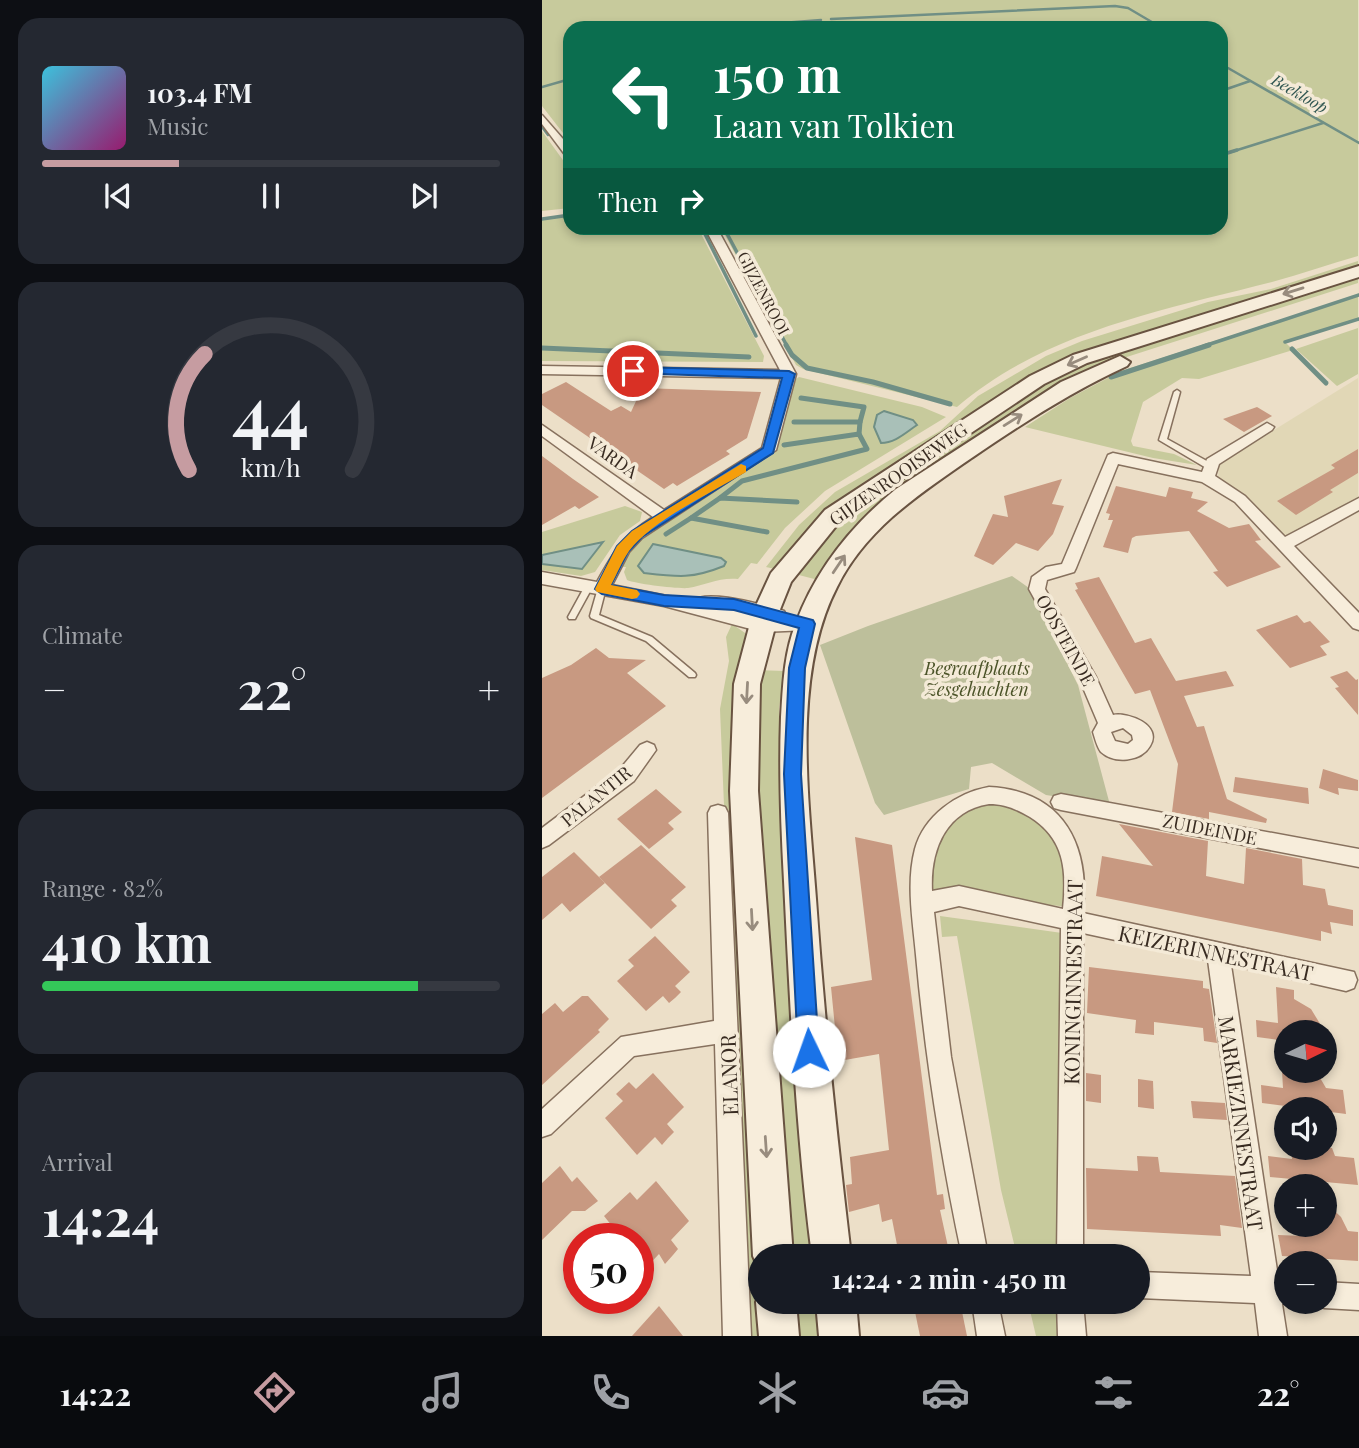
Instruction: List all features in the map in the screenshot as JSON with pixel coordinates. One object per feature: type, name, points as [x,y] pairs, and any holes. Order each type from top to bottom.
[{"type":"main road","name":"GIJZENROOISEWEG","points":[[772,1244],[744,791],[747,684],[764,619],[780,579],[833,514],[1037,380],[1080,359],[1123,344],[1359,271]]},
{"type":"main road","name":"GIJZENROOISEWEG","points":[[830,1244],[809,1051],[792,774],[797,668],[808,624],[826,583],[855,541],[880,514],[934,473],[1068,386],[1108,366],[1142,354],[1359,286]]},
{"type":"main road","points":[[777,1314],[779,1336]]},
{"type":"main road","points":[[837,1314],[840,1336]]},
{"type":"street","points":[[542,118],[563,145]]},
{"type":"street","name":"GIJZENROOI","points":[[715,235],[789,374]]},
{"type":"street","points":[[542,370],[789,374],[769,450],[637,534],[622,549],[596,587]]},
{"type":"street","points":[[1267,428],[1212,461],[1209,473],[1240,499],[1359,624]]},
{"type":"street","name":"VARDA","points":[[542,429],[662,516]]},
{"type":"street","name":"OOSTEINDE","points":[[1107,723],[1090,682],[1037,589],[1040,577],[1052,571],[1069,568],[1113,458],[1209,473]]},
{"type":"street","points":[[1283,545],[1359,503]]},
{"type":"street","points":[[542,578],[764,619],[808,624]]},
{"type":"street","name":"PALANTIR","points":[[542,839],[627,775],[647,751]]},
{"type":"street","name":"KONINGINNESTRAAT","points":[[973,1244],[956,1163],[930,1002],[922,902],[923,867],[930,836],[956,807],[978,797],[999,794],[1021,800],[1031,806],[1049,819],[1067,840],[1076,885],[1072,920],[1070,1244]]},
{"type":"street","name":"ZUIDEINDE","points":[[1061,802],[1359,858]]},
{"type":"street","name":"ELANOR","points":[[718,813],[737,1336]]},
{"type":"street","name":"KEIZERINNESTRAAT","points":[[922,902],[959,896],[1346,981]]},
{"type":"street","name":"MARKIEZINNESTRAAT","points":[[1218,951],[1274,1279]]},
{"type":"street","points":[[542,1125],[629,1045],[726,1029]]},
{"type":"street","points":[[1150,1285],[1274,1291]]},
{"type":"street","points":[[1337,1296],[1359,1297]]},
{"type":"street","points":[[987,1314],[991,1336]]},
{"type":"street","points":[[1071,1314],[1072,1336]]},
{"type":"street","name":"MARKIEZINNESTRAAT","points":[[1273,1336],[1274,1314]]},
{"type":"lane","points":[[1177,392],[1163,440],[1209,473]]},
{"type":"lane","points":[[572,617],[596,587]]},
{"type":"lane","points":[[596,587],[594,616],[649,639],[692,675]]},
{"type":"shaded area","points":[[1358,378],[1358,511],[1291,548],[1218,479],[1219,464]]},
{"type":"green space","points":[[542,0],[1358,0],[1358,256],[1272,282],[1147,314],[1066,342],[991,381],[957,407],[803,369],[796,365],[725,235],[1228,235],[1228,21],[563,21],[563,133],[542,106]]},
{"type":"green space","points":[[542,131],[563,160],[563,209],[542,211]]},
{"type":"green space","points":[[563,215],[563,235],[702,235],[764,356],[763,362],[542,361],[542,219]]},
{"type":"green space","points":[[1358,261],[1358,268],[1091,351],[849,492],[809,527],[775,569],[766,567],[799,525],[835,492],[940,431],[978,396],[1046,356],[1082,341],[1208,302],[1271,289]]},
{"type":"green space","points":[[1358,274],[1358,283],[1111,362],[918,477],[822,581],[795,574],[849,511],[1059,372]]},
{"type":"green space","points":[[1358,295],[1358,319],[1285,342],[1293,350],[1199,379],[1182,378],[1143,402],[1131,441],[1133,446],[1174,454],[1197,465],[1153,458],[1025,427],[1070,398],[1121,371]]},
{"type":"green space","points":[[1358,328],[1358,374],[1337,386],[1296,349]]},
{"type":"green space","points":[[799,377],[922,407],[946,417],[825,491],[785,528],[757,564],[751,563],[738,579],[725,579],[688,588],[648,585],[627,580],[624,572],[626,567],[621,567],[635,543],[775,450],[796,379]]},
{"type":"green space","points":[[625,506],[642,512],[640,521],[620,535],[595,572],[581,576],[542,570],[542,564],[582,569],[603,543],[542,555],[542,532]]},
{"type":"green space","name":"Begraafplaats Zesgehuchten","points":[[1012,576],[1029,588],[1078,685],[1110,805],[1046,795],[992,763],[971,767],[969,789],[884,815],[875,803],[820,645]]},
{"type":"green space","points":[[732,624],[748,635],[738,747],[766,1244],[748,1244],[748,1314],[765,1314],[771,1336],[746,1336],[720,709],[729,661],[726,637]]},
{"type":"green space","points":[[757,670],[785,671],[779,708],[780,732],[797,978],[820,1244],[784,1244],[752,748]]},
{"type":"green space","points":[[992,801],[1030,812],[1063,845],[1069,907],[928,892],[934,843],[958,814]]},
{"type":"green space","points":[[940,916],[1062,933],[1058,1244],[1014,1244],[1001,1190],[957,936],[942,937]]},
{"type":"green space","points":[[789,1314],[828,1314],[831,1336],[790,1336]]},
{"type":"green space","points":[[1031,1314],[1058,1314],[1059,1336],[1036,1336]]},
{"type":"water","points":[[884,411],[913,420],[917,425],[895,439],[881,443],[874,427],[877,415]]},
{"type":"water","points":[[603,542],[582,569],[542,564],[542,555]]},
{"type":"water","points":[[653,544],[721,558],[726,562],[724,566],[694,575],[644,573],[638,566]]},
{"type":"building","points":[[566,382],[611,411],[621,406],[631,412],[642,388],[761,392],[747,438],[726,451],[730,454],[677,486],[673,483],[664,489],[542,405],[542,394]]},
{"type":"building","points":[[1257,407],[1272,416],[1244,432],[1223,419]]},
{"type":"building","points":[[1358,449],[1358,473],[1330,490],[1333,492],[1296,515],[1277,501],[1335,468],[1331,465]]},
{"type":"building","points":[[542,456],[599,497],[579,509],[575,506],[542,525]]},
{"type":"building","points":[[1062,479],[1052,504],[1064,506],[1053,534],[1038,551],[1016,543],[993,565],[974,556],[993,514],[1008,517],[1004,496]]},
{"type":"building","points":[[1116,486],[1166,497],[1169,487],[1193,492],[1191,498],[1208,502],[1197,511],[1229,528],[1249,524],[1261,540],[1255,541],[1281,567],[1227,587],[1213,572],[1218,571],[1189,531],[1136,536],[1132,538],[1128,553],[1103,547],[1113,520],[1108,520],[1110,514],[1106,513]]},
{"type":"building","points":[[1099,577],[1135,643],[1151,638],[1176,681],[1226,671],[1234,686],[1184,696],[1197,727],[1204,726],[1227,799],[1267,819],[1266,823],[1209,812],[1209,819],[1172,812],[1178,764],[1150,690],[1135,694],[1075,590],[1078,589],[1075,583]]},
{"type":"building","points":[[1297,615],[1304,623],[1310,621],[1330,642],[1320,646],[1327,655],[1290,668],[1256,630]]},
{"type":"building","points":[[596,648],[609,658],[646,660],[627,673],[666,706],[542,798],[542,678],[571,665]]},
{"type":"building","points":[[1347,671],[1358,679],[1358,715],[1335,688],[1339,687],[1330,677]]},
{"type":"building","points":[[1323,769],[1358,780],[1358,791],[1338,788],[1339,795],[1319,788]]},
{"type":"building","points":[[1235,777],[1308,788],[1309,804],[1233,792]]},
{"type":"building","points":[[656,789],[682,812],[668,823],[674,829],[649,849],[617,819]]},
{"type":"building","points":[[1119,824],[1208,841],[1206,876],[1244,884],[1246,848],[1302,859],[1303,885],[1325,889],[1328,905],[1353,910],[1353,926],[1330,922],[1332,934],[1321,931],[1321,941],[1096,896],[1102,856],[1153,866]]},
{"type":"building","points":[[855,837],[892,845],[937,1195],[943,1194],[945,1209],[940,1210],[947,1244],[897,1244],[892,1219],[882,1222],[879,1204],[849,1212],[846,1185],[852,1184],[850,1157],[889,1150],[879,1054],[839,1061],[831,987],[872,980]]},
{"type":"building","points":[[641,845],[686,887],[671,900],[677,906],[651,929],[599,877]]},
{"type":"building","points":[[574,852],[605,883],[570,912],[562,903],[542,920],[542,877]]},
{"type":"building","points":[[655,936],[690,972],[675,986],[681,992],[675,998],[669,1003],[663,996],[646,1011],[617,981],[634,966],[628,960]]},
{"type":"building","points":[[1089,967],[1203,981],[1203,988],[1209,989],[1217,1043],[1204,1041],[1203,1028],[1154,1022],[1154,1035],[1135,1033],[1136,1020],[1087,1013]]},
{"type":"building","points":[[1276,987],[1294,990],[1294,999],[1311,1009],[1318,1020],[1278,1020]]},
{"type":"building","points":[[582,996],[588,996],[609,1019],[598,1030],[600,1032],[542,1085],[542,1014],[555,1003],[563,1012]]},
{"type":"building","points":[[1256,1020],[1274,1022],[1274,1039],[1257,1037]]},
{"type":"building","points":[[653,1073],[684,1107],[667,1124],[674,1132],[662,1145],[655,1137],[637,1155],[605,1118],[623,1101],[616,1094],[629,1082],[636,1089]]},
{"type":"building","points":[[1086,1073],[1101,1075],[1101,1103],[1086,1101]]},
{"type":"building","points":[[1138,1079],[1153,1081],[1154,1109],[1138,1107]]},
{"type":"building","points":[[1283,1083],[1323,1083],[1326,1088],[1343,1090],[1346,1114],[1337,1113],[1337,1097],[1274,1097],[1274,1105],[1262,1103],[1261,1085],[1283,1088]]},
{"type":"building","points":[[1191,1101],[1225,1103],[1227,1120],[1193,1118]]},
{"type":"building","points":[[1137,1156],[1158,1157],[1160,1172],[1235,1176],[1242,1228],[1220,1225],[1221,1236],[1087,1229],[1086,1168],[1138,1171]]},
{"type":"building","points":[[1268,1156],[1274,1157],[1274,1160],[1337,1160],[1337,1156],[1354,1158],[1358,1185],[1337,1183],[1337,1174],[1274,1174],[1274,1177],[1270,1177]]},
{"type":"building","points":[[560,1166],[572,1182],[577,1177],[598,1201],[585,1211],[572,1211],[542,1240],[542,1183]]},
{"type":"building","points":[[656,1181],[689,1221],[671,1240],[678,1249],[665,1264],[659,1254],[654,1259],[654,1223],[610,1223],[604,1216],[630,1192],[637,1200]]},
{"type":"building","points":[[1337,1213],[1348,1231],[1358,1232],[1358,1261],[1337,1260],[1337,1251],[1281,1251],[1278,1237],[1337,1237]]},
{"type":"building","points":[[659,1306],[683,1336],[632,1336]]},
{"type":"building","points":[[915,1314],[962,1314],[967,1336],[920,1336]]},
{"type":"waterway","name":"Beekloop","points":[[831,19],[1115,6],[1128,8],[1150,21]]},
{"type":"waterway","name":"Beekloop","points":[[808,21],[821,20]]},
{"type":"waterway","name":"Beekloop","points":[[1228,68],[1359,143]]},
{"type":"waterway","name":"Beekloop","points":[[542,87],[563,81]]},
{"type":"waterway","points":[[1228,89],[1250,81]]},
{"type":"waterway","points":[[1231,152],[1323,123]]},
{"type":"waterway","points":[[542,127],[548,135]]},
{"type":"waterway","points":[[1228,153],[1237,150]]},
{"type":"waterway","points":[[542,219],[563,216]]},
{"type":"waterway","points":[[706,235],[756,336]]},
{"type":"waterway","points":[[728,235],[787,346]]},
{"type":"waterway","points":[[1204,346],[1359,295]]},
{"type":"waterway","points":[[1285,342],[1359,319]]},
{"type":"waterway","points":[[786,345],[792,355],[807,368],[873,382],[950,404]]},
{"type":"waterway","points":[[1111,377],[1209,345]]},
{"type":"waterway","points":[[542,348],[749,357]]},
{"type":"waterway","points":[[1292,349],[1326,383]]},
{"type":"waterway","points":[[801,398],[864,407],[860,422]]},
{"type":"waterway","points":[[794,422],[860,422]]},
{"type":"waterway","points":[[859,434],[860,422]]},
{"type":"waterway","points":[[720,498],[742,481],[867,449],[859,434]]},
{"type":"waterway","points":[[784,445],[859,434]]},
{"type":"waterway","points":[[691,518],[720,498]]},
{"type":"waterway","points":[[720,498],[797,502]]},
{"type":"waterway","points":[[666,534],[691,518]]},
{"type":"waterway","points":[[691,518],[767,532]]},
{"type":"slow traffic","points":[[632,594],[602,589],[622,549],[662,516],[741,469]]},
{"type":"route","points":[[633,371],[789,374],[769,450],[637,534],[622,549],[602,589],[664,600],[734,605],[808,624],[797,668],[792,774],[809,1051]]}]
